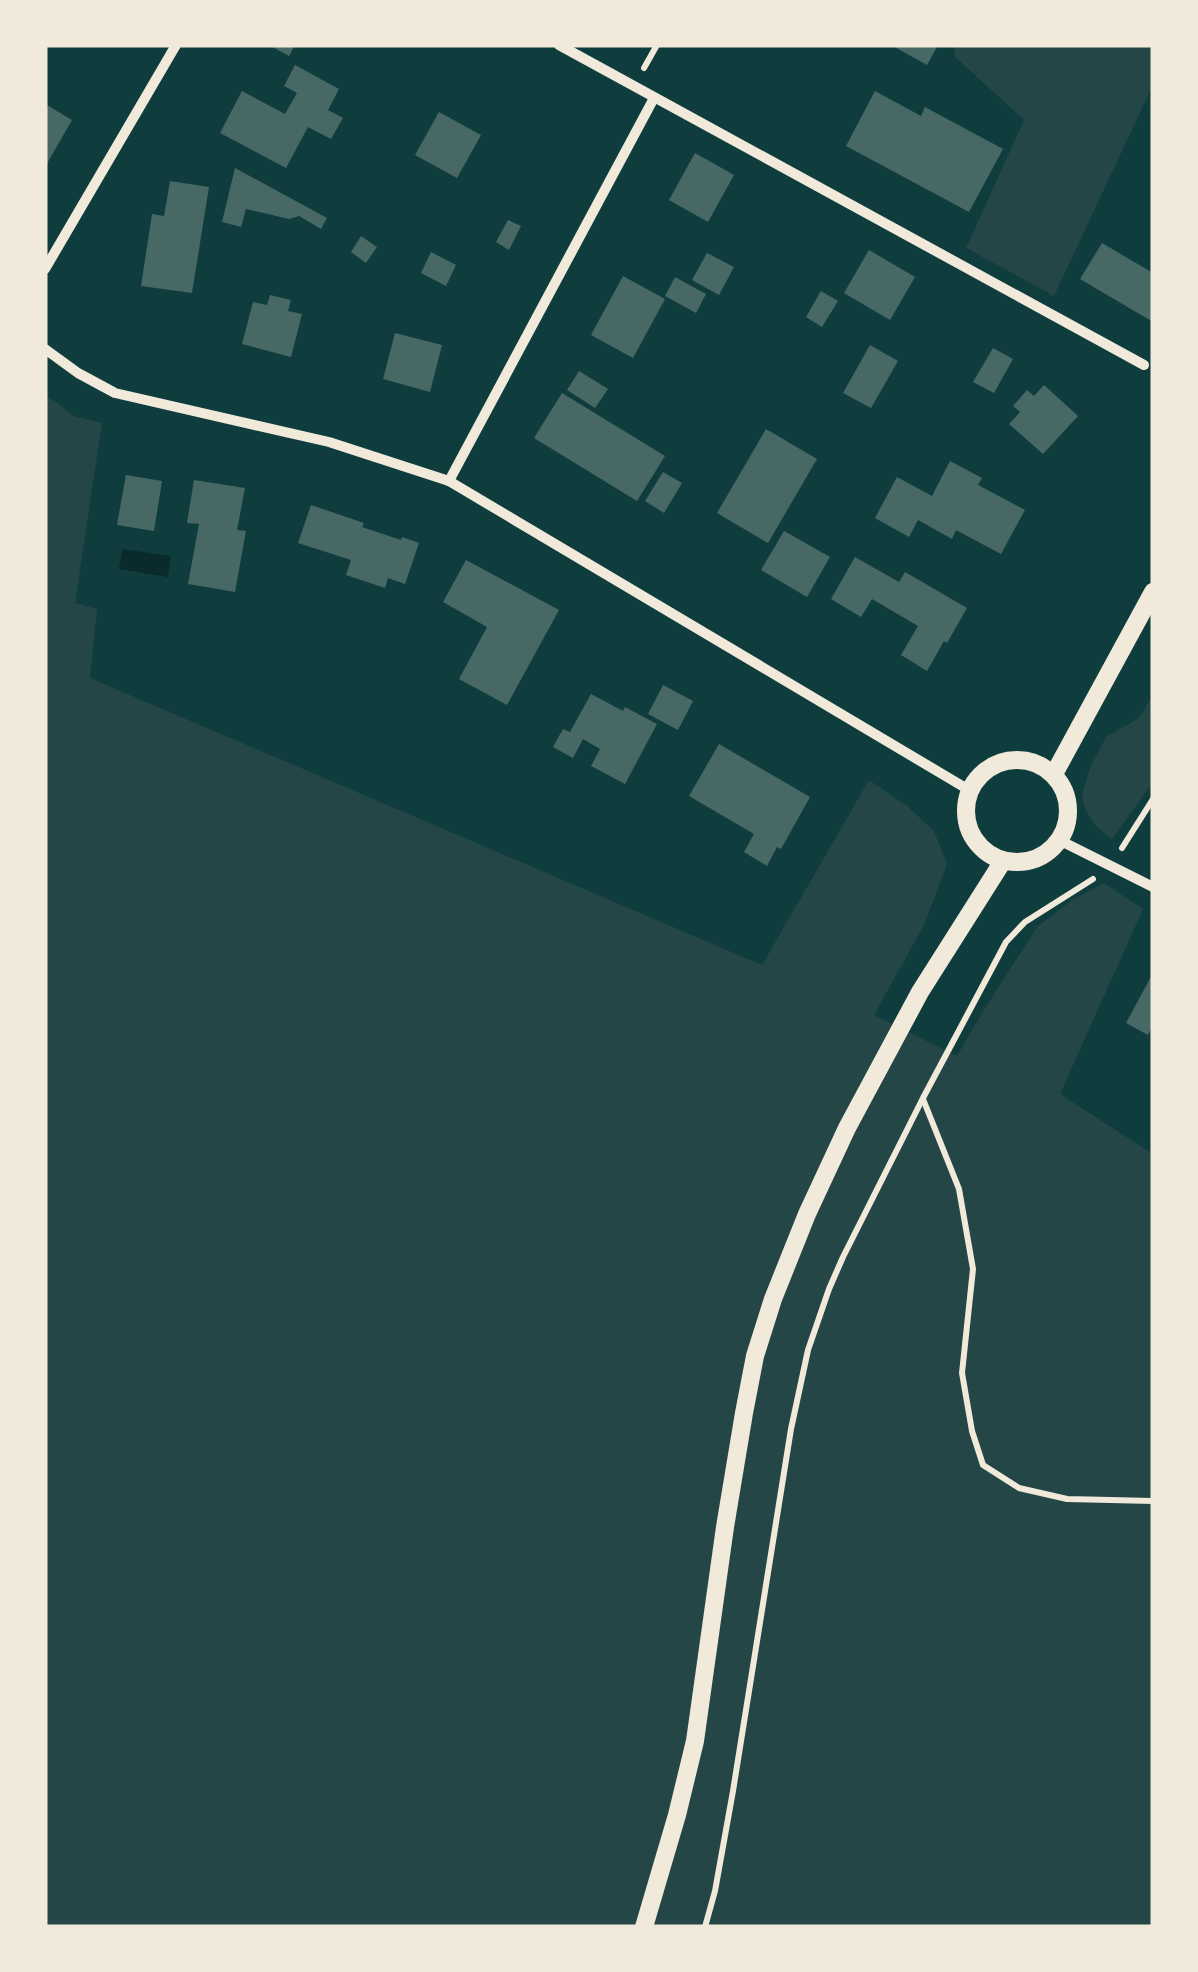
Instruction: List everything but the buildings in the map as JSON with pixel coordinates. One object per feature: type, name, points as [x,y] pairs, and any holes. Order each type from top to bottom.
[{"type":"street","points":[[45,269],[176,45]]},
{"type":"street","points":[[559,45],[1144,365]]},
{"type":"street","points":[[449,481],[654,98]]},
{"type":"street","points":[[45,349],[115,394],[329,442],[449,481],[969,790]]},
{"type":"street","points":[[1054,774],[1153,592]]},
{"type":"street","points":[[1018,759],[1037,763],[1054,774],[1065,791],[1069,812],[1065,831],[1053,848],[1036,859],[1016,862],[1003,861],[980,846],[969,830],[965,810],[969,790],[981,774],[989,767],[1018,759]]},
{"type":"street","points":[[1059,840],[1153,886]]},
{"type":"street","points":[[644,1927],[678,1815],[695,1741],[744,1413],[755,1356],[773,1300],[847,1128],[920,992],[1003,861]]},
{"type":"path","points":[[705,1927],[733,1791],[792,1428],[808,1350],[829,1289],[923,1098],[1006,942],[1025,922],[1100,874],[1123,848],[1153,799]]},
{"type":"path","points":[[923,1098],[959,1189],[974,1269],[962,1373],[972,1431],[983,1465],[1019,1488],[1068,1499],[1153,1501]]},
{"type":"shaded area","points":[[956,45],[1153,45],[1153,85],[1054,296],[966,248],[1024,120],[954,56]]},
{"type":"shaded area","points":[[45,394],[74,416],[102,423],[75,603],[97,609],[90,678],[762,965],[869,780],[907,806],[934,831],[947,864],[924,925],[874,1015],[957,1056],[1037,927],[1072,900],[1104,883],[1143,909],[1060,1094],[1153,1154],[1153,1927],[45,1927]]},
{"type":"shaded area","points":[[122,549],[171,556],[168,577],[119,569]]},
{"type":"shaded area","points":[[1153,695],[1153,782],[1112,839],[1096,826],[1085,809],[1082,794],[1106,737],[1139,718]]}]
